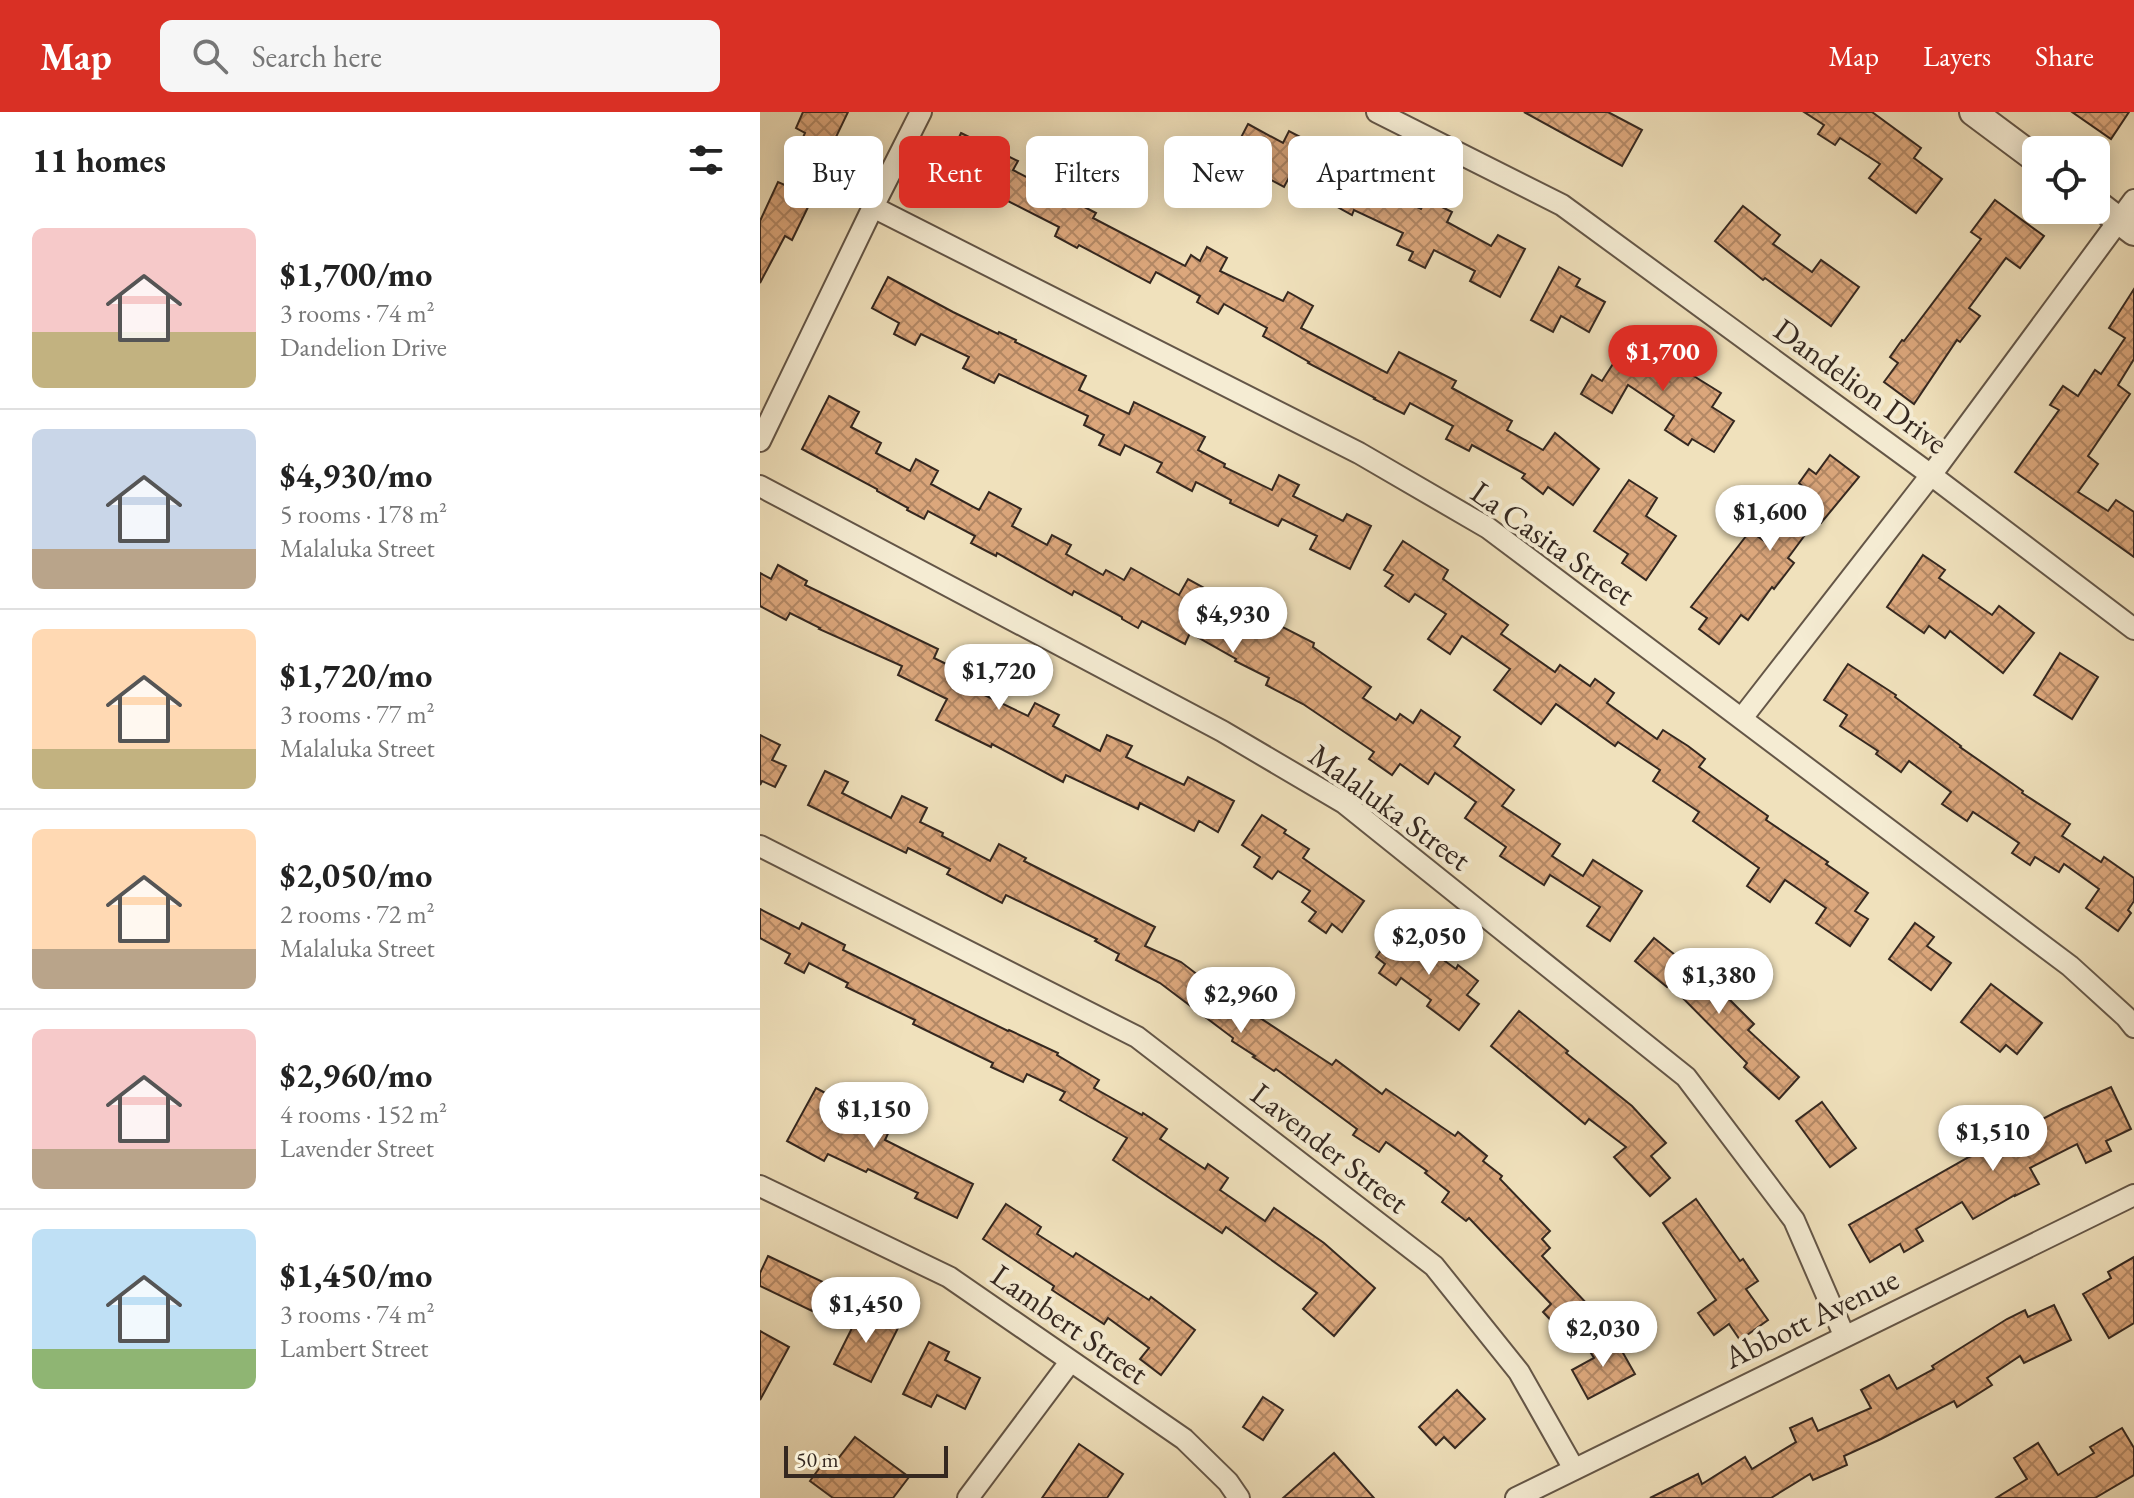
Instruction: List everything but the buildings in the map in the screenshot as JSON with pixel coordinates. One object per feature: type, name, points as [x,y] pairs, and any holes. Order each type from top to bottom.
[{"type":"street","points":[[883,187],[921,112]]},
{"type":"street","name":"Dandelion Drive","points":[[1377,112],[1562,205],[1931,475],[2134,629]]},
{"type":"street","points":[[1973,112],[2022,149]]},
{"type":"street","points":[[760,441],[873,208]]},
{"type":"street","name":"La Casita Street","points":[[875,208],[1359,453],[1488,528],[2070,966],[2134,1027]]},
{"type":"street","points":[[1742,718],[2129,217],[2110,209]]},
{"type":"street","name":"Malaluka Street","points":[[760,486],[1208,723],[1344,803],[1686,1077],[1794,1220],[1844,1335]]},
{"type":"street","name":"Lavender Street","points":[[760,846],[1137,1037],[1434,1266],[1519,1372],[1574,1469]]},
{"type":"street","name":"Lambert Street","points":[[760,1186],[949,1277],[1184,1439],[1228,1482],[1239,1498]]},
{"type":"street","name":"Abbott Avenue","points":[[1516,1498],[2134,1195]]},
{"type":"street","points":[[968,1498],[1070,1362]]}]
